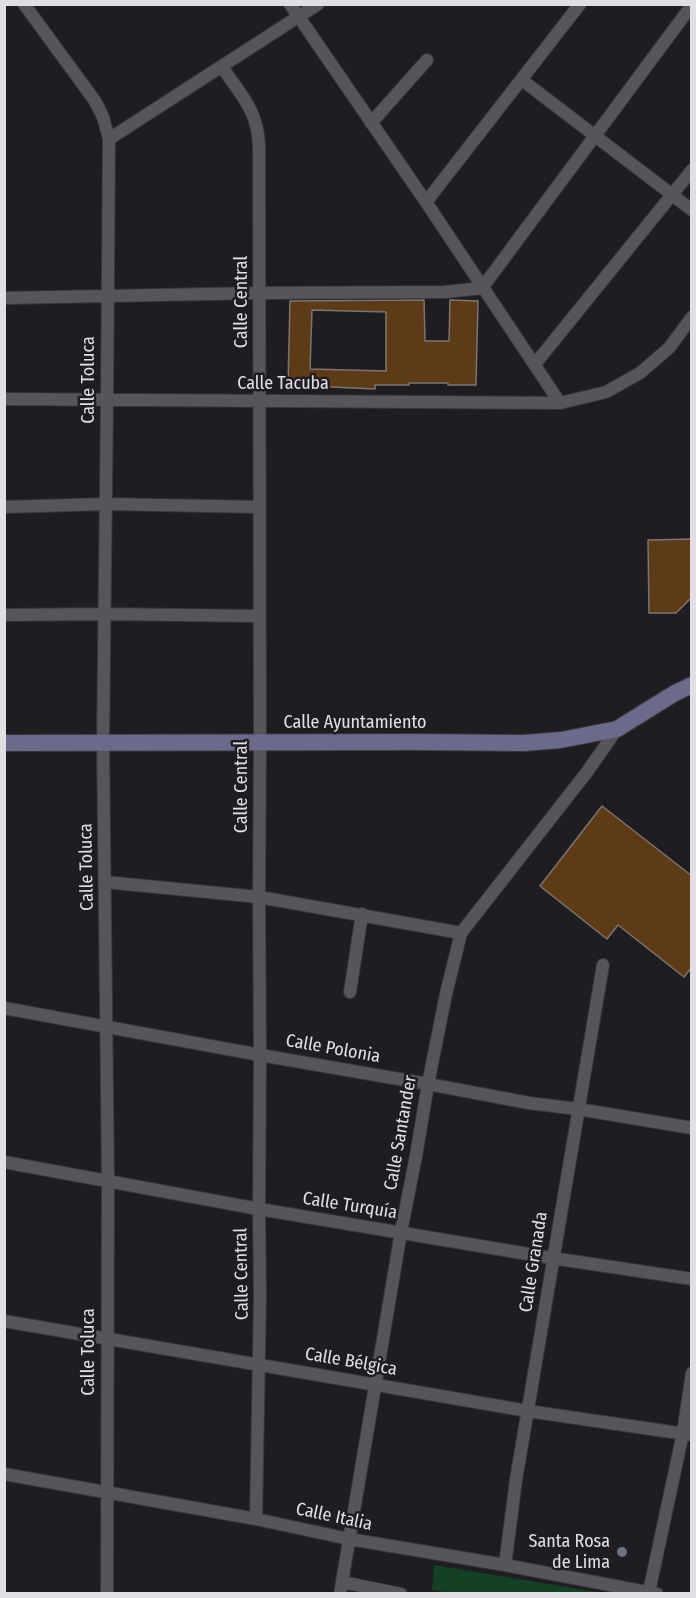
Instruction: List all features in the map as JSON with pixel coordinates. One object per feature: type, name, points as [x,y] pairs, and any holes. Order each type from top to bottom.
[{"type":"main road","name":"Calle Ayuntamiento","points":[[4,743],[524,743],[561,740],[617,729],[692,685]]},
{"type":"street","name":"Calle Toluca","points":[[24,4],[95,101],[104,117],[109,139],[103,742],[108,1180],[106,1593]]},
{"type":"street","points":[[290,4],[426,202],[560,404]]},
{"type":"street","points":[[109,139],[318,4]]},
{"type":"street","points":[[426,202],[580,4]]},
{"type":"street","points":[[4,298],[445,292],[482,288],[594,136],[690,12],[675,4]]},
{"type":"street","points":[[371,123],[427,60]]},
{"type":"street","name":"Calle Central","points":[[222,67],[250,107],[259,133],[260,1365],[256,1519]]},
{"type":"street","points":[[522,80],[692,210]]},
{"type":"street","points":[[535,364],[692,170]]},
{"type":"street","name":"Calle Tacuba","points":[[4,399],[560,404],[606,392],[640,372],[669,348],[692,317]]},
{"type":"street","points":[[4,507],[106,504],[260,507]]},
{"type":"street","points":[[4,615],[259,616]]},
{"type":"street","name":"Calle Santander","points":[[341,1588],[428,1084],[461,933],[587,772],[617,729]]},
{"type":"street","points":[[105,882],[259,897],[461,933]]},
{"type":"street","points":[[350,992],[362,914]]},
{"type":"street","name":"Calle Granada","points":[[505,1565],[516,1480],[552,1258],[603,965]]},
{"type":"street","name":"Calle Polonia","points":[[4,1008],[529,1103],[692,1128]]},
{"type":"street","name":"Calle Turquía","points":[[4,1162],[259,1209],[692,1279]]},
{"type":"street","name":"Calle Bélgica","points":[[4,1322],[528,1411],[687,1434]]},
{"type":"street","points":[[653,1593],[687,1434],[692,1373]]},
{"type":"street","name":"Calle Italia","points":[[4,1474],[653,1593]]},
{"type":"street","points":[[341,1588],[400,1593]]},
{"type":"green space","points":[[434,1565],[603,1593],[453,1593],[432,1590]]},
{"type":"building","points":[[424,300],[425,341],[449,341],[450,300],[478,301],[476,385],[409,383],[409,385],[375,385],[375,389],[288,385],[290,301]],"holes":[[[312,310],[386,312],[386,371],[310,369]]]},
{"type":"building","points":[[692,539],[692,597],[676,613],[649,613],[648,540]]},
{"type":"building","points":[[602,806],[692,876],[692,967],[684,977],[618,925],[607,939],[540,886]]},
{"type":"place","name":"Santa Rosa de Lima","points":[[622,1552]]}]
